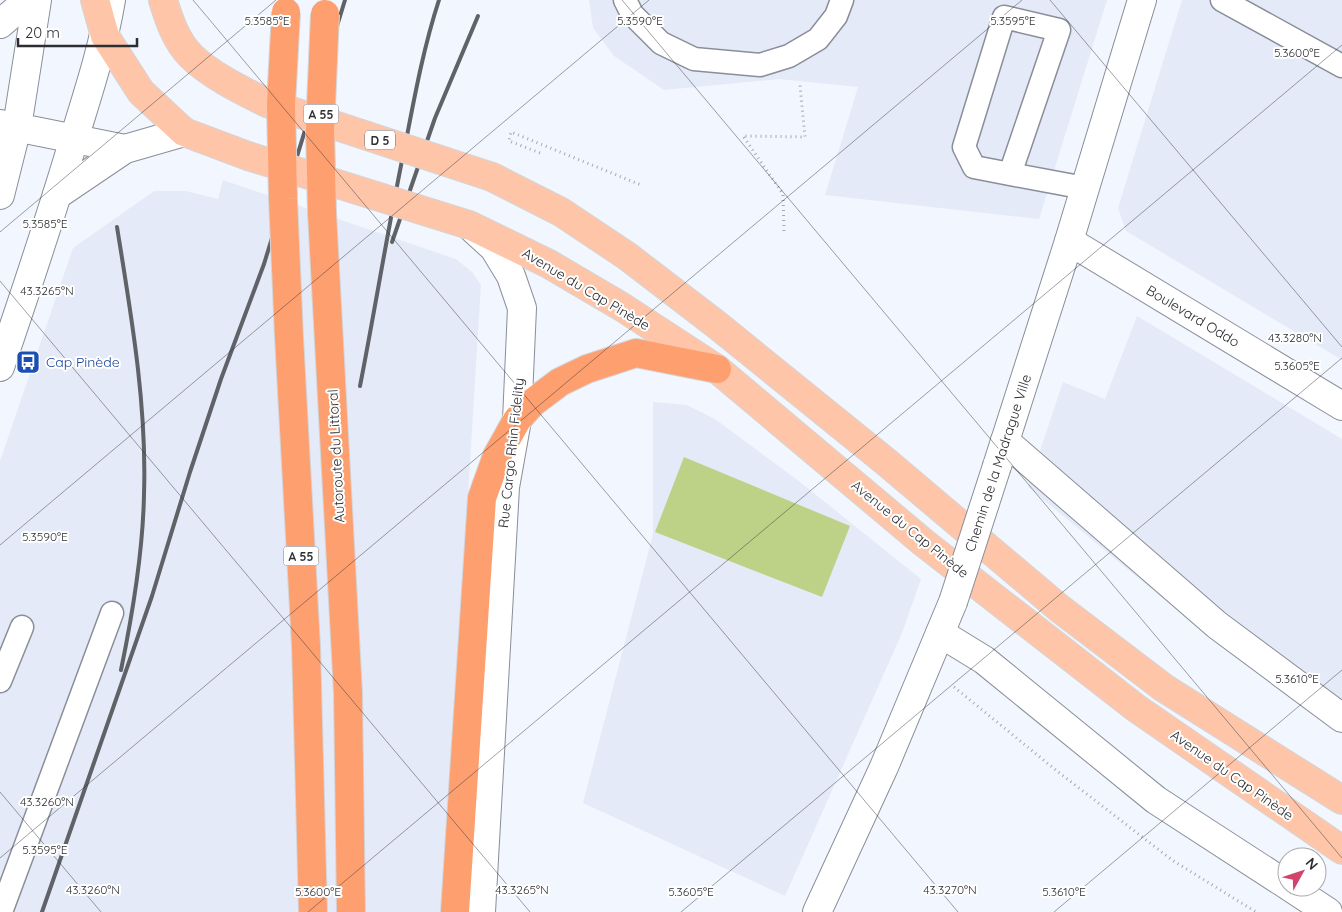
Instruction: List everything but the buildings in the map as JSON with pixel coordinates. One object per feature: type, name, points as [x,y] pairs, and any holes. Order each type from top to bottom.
[{"type":"highway","name":"A 55","points":[[287,0],[282,104],[283,199],[289,347],[306,646],[313,912]]},
{"type":"highway","name":"Autoroute du Littoral","points":[[326,0],[320,129],[322,213],[348,693],[351,912]]},
{"type":"highway","points":[[455,912],[482,498],[497,456],[517,420],[532,403],[560,382],[587,369],[636,353],[717,369]]},
{"type":"main road","name":"Rue Cargo Rhin Fidelity","points":[[95,0],[105,36],[141,92],[184,132],[248,156],[469,225]]},
{"type":"main road","name":"D 5","points":[[164,0],[172,28],[191,55],[225,81],[268,103],[492,177],[561,212],[627,256],[717,325],[886,461],[1059,608],[1157,683],[1342,800]]},
{"type":"main road","name":"Avenue du Cap Pinède","points":[[469,225],[549,264],[622,307],[717,369],[924,543],[1136,708],[1342,850]]},
{"type":"street","points":[[0,24],[28,0]]},
{"type":"street","points":[[0,195],[8,125],[37,0]]},
{"type":"street","points":[[0,367],[32,277],[57,195],[105,36],[111,0]]},
{"type":"street","name":"Chemin de la Madrague Ville","points":[[817,912],[884,767],[953,602],[1069,241],[1142,0]]},
{"type":"street","points":[[8,125],[125,149]]},
{"type":"street","points":[[57,195],[125,149],[184,132]]},
{"type":"street","name":"Rue Cargo Rhin Fidelity","points":[[469,225],[494,248],[511,276],[522,308],[517,420],[505,487],[481,912]]},
{"type":"street","name":"Boulevard Oddo","points":[[1069,241],[1342,406]]},
{"type":"street","points":[[1001,453],[1217,625],[1342,718]]},
{"type":"street","points":[[940,633],[984,660],[1156,800],[1277,879]]},
{"type":"street","points":[[1305,897],[1328,912]]},
{"type":"lane","points":[[625,0],[632,14],[661,43],[694,59],[760,65],[789,56],[818,39],[836,16],[842,0]]},
{"type":"lane","points":[[1222,0],[1342,66]]},
{"type":"lane","points":[[1010,174],[1059,30],[1004,17],[964,147],[974,167],[1010,174],[1085,188]]},
{"type":"lane","points":[[1,912],[112,613]]},
{"type":"lane","points":[[0,681],[22,627]]},
{"type":"path","points":[[784,232],[783,194],[743,136],[805,137],[801,88]]},
{"type":"path","points":[[540,152],[509,141],[511,132],[641,185]]},
{"type":"shaded area","points":[[589,0],[1107,0],[1039,219],[825,195],[858,87],[779,79],[664,90],[614,56],[593,28]]},
{"type":"shaded area","points":[[1182,0],[1342,0],[1342,360],[1126,231],[1118,208]]},
{"type":"shaded area","points":[[223,180],[456,259],[472,272],[481,285],[442,912],[0,912],[0,461],[73,248],[154,191],[186,191],[218,199]]},
{"type":"shaded area","points":[[1137,316],[1342,439],[1342,732],[1206,634],[1028,487],[1063,382],[1105,399]]},
{"type":"shaded area","points":[[653,402],[687,405],[715,419],[800,482],[921,579],[902,633],[785,896],[583,803],[653,534]]},
{"type":"green space","points":[[684,457],[850,526],[822,597],[655,532]]},
{"type":"railway","points":[[42,912],[152,596],[221,379],[264,264],[345,0]]},
{"type":"railway","points":[[360,386],[416,88],[439,0]]},
{"type":"railway","points":[[392,242],[435,118],[478,16]]},
{"type":"railway","points":[[117,227],[137,360],[144,461],[143,516],[139,560],[121,670]]},
{"type":"place","name":"Cap Pinède","points":[[28,362]]}]
